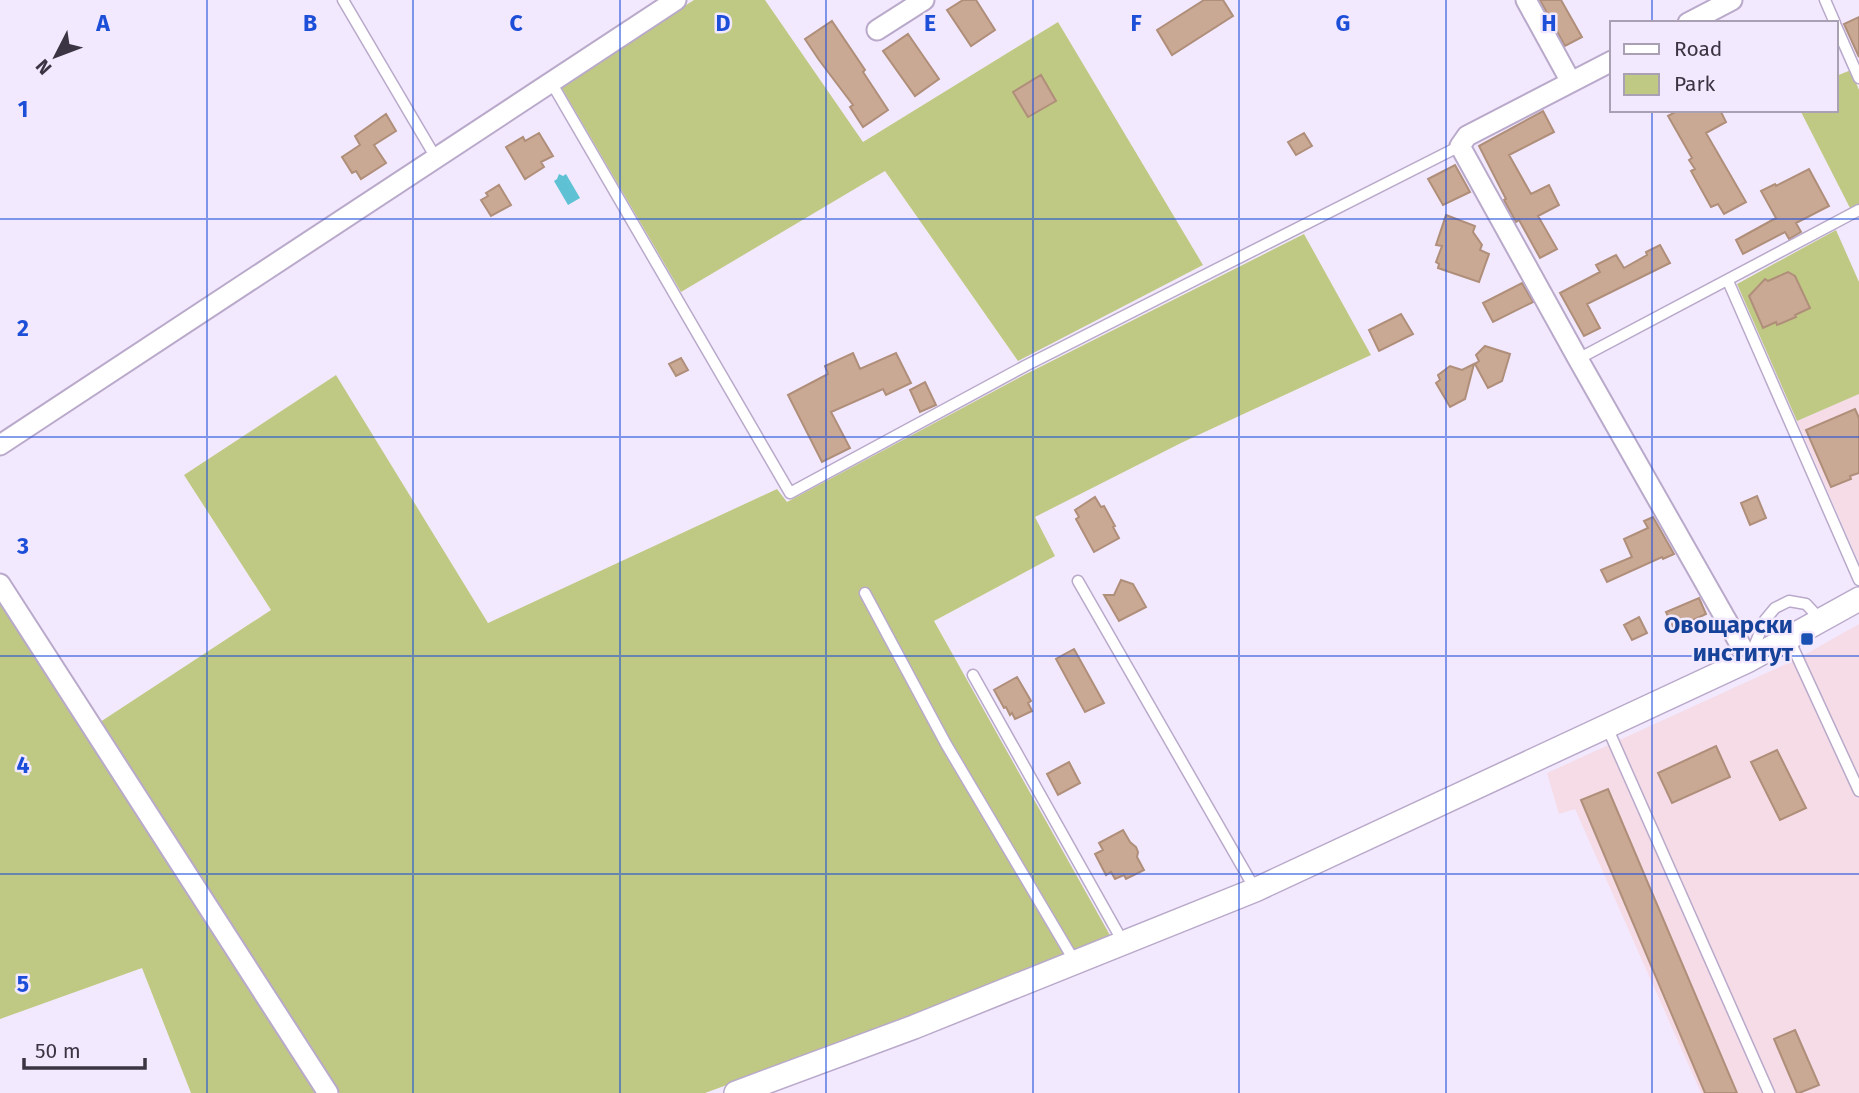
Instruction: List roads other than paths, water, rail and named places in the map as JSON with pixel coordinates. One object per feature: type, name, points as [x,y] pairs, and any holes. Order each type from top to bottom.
[{"type":"street","points":[[0,445],[676,0]]},
{"type":"street","points":[[877,30],[924,0]]},
{"type":"street","points":[[1527,0],[1571,82]]},
{"type":"street","points":[[1692,21],[1732,0]]},
{"type":"street","points":[[1610,62],[1467,136],[1460,146],[1749,660]]},
{"type":"street","points":[[0,584],[328,1093]]},
{"type":"street","points":[[736,1093],[914,1027],[1255,890],[1749,660],[1859,599]]},
{"type":"lane","points":[[342,0],[436,158]]},
{"type":"lane","points":[[1825,0],[1833,21]]},
{"type":"lane","points":[[1838,32],[1859,78]]},
{"type":"lane","points":[[551,82],[790,493],[1025,366],[1460,146]]},
{"type":"lane","points":[[1578,359],[1859,210]]},
{"type":"lane","points":[[1728,281],[1859,580]]},
{"type":"lane","points":[[1078,582],[1255,890]]},
{"type":"lane","points":[[865,593],[946,744],[1075,962]]},
{"type":"lane","points":[[1749,660],[1765,620],[1775,608],[1789,601],[1806,604],[1821,620]]},
{"type":"lane","points":[[1789,638],[1859,791]]},
{"type":"lane","points":[[974,675],[1123,943]]},
{"type":"lane","points":[[1607,726],[1769,1093]]},
{"type":"water","points":[[559,174],[566,174],[580,198],[568,205],[554,181]]},
{"type":"place","name":"Овощарски институт","points":[[1807,639]]}]
